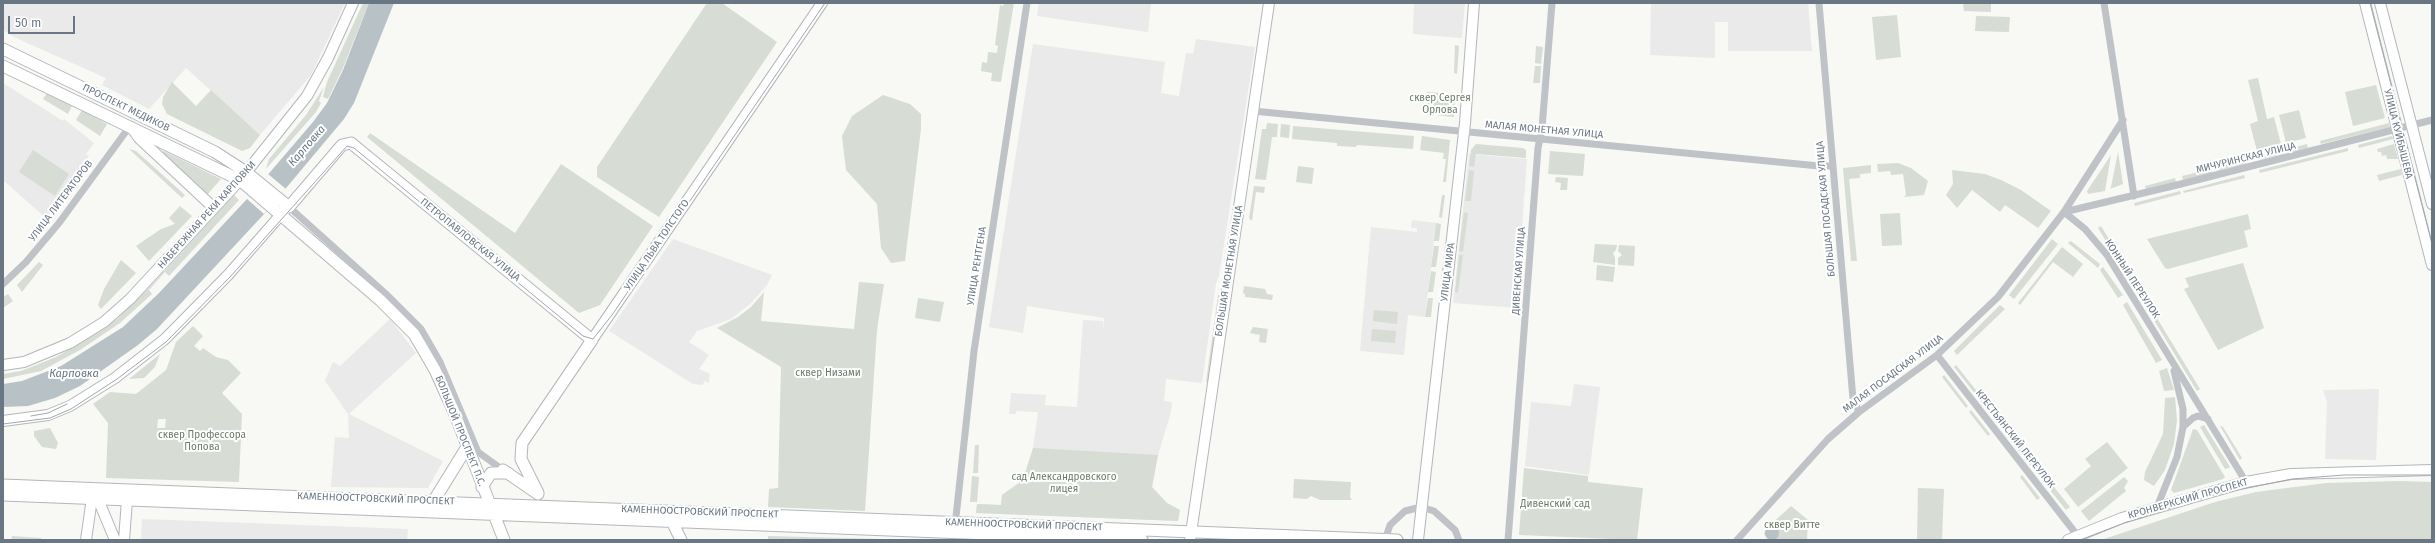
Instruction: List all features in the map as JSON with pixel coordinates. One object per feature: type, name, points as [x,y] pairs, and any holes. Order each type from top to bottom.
[{"type":"main road","name":"ПРОСПЕКТ МЕДИКОВ","points":[[3,49],[215,152],[243,176]]},
{"type":"main road","name":"ПРОСПЕКТ МЕДИКОВ","points":[[3,66],[130,126],[243,176]]},
{"type":"main road","name":"ПЕТРОПАВЛОВСКАЯ УЛИЦА","points":[[285,210],[346,142],[356,146],[592,340]]},
{"type":"main road","points":[[243,176],[285,210]]},
{"type":"main road","name":"БОЛЬШОЙ ПРОСПЕКТ П.С.","points":[[285,210],[414,334],[434,370],[504,540]]},
{"type":"main road","name":"УЛИЦА ЛЬВА ТОЛСТОГО","points":[[538,493],[521,459],[520,450],[526,436],[592,340]]},
{"type":"main road","points":[[433,502],[467,447]]},
{"type":"main road","points":[[482,487],[491,473],[505,472],[557,506]]},
{"type":"main road","name":"КАМЕННООСТРОВСКИЙ ПРОСПЕКТ","points":[[3,485],[127,500],[491,509],[672,522],[955,527],[1190,536],[1397,540]]},
{"type":"main road","name":"КАМЕННООСТРОВСКИЙ ПРОСПЕКТ","points":[[3,495],[94,495],[433,502],[491,509],[557,506],[955,527],[1142,540]]},
{"type":"main road","points":[[667,511],[680,540]]},
{"type":"street","name":"НАБЕРЕЖНАЯ РЕКИ КАРПОВКИ","points":[[3,365],[24,362],[70,343],[104,322],[130,299],[243,176],[307,96],[328,58],[352,3]]},
{"type":"street","name":"УЛИЦА ЛЬВА ТОЛСТОГО","points":[[592,340],[822,3]]},
{"type":"street","name":"УЛИЦА РЕНТГЕНА","points":[[955,527],[973,358],[1027,3]]},
{"type":"street","name":"БОЛЬШАЯ МОНЕТНАЯ УЛИЦА","points":[[1190,536],[1269,3]]},
{"type":"street","name":"УЛИЦА МИРА","points":[[1418,540],[1464,132],[1474,3]]},
{"type":"street","name":"ДИВЕНСКАЯ УЛИЦА","points":[[1508,540],[1552,3]]},
{"type":"street","name":"БОЛЬШАЯ ПОСАДСКАЯ УЛИЦА","points":[[1819,3],[1853,399],[1859,412]]},
{"type":"street","points":[[2104,3],[2134,196]]},
{"type":"street","name":"УЛИЦА КУЙБЫШЕВА","points":[[2365,3],[2432,265]]},
{"type":"street","name":"УЛИЦА КУЙБЫШЕВА","points":[[2380,3],[2432,204]]},
{"type":"street","name":"МАЛАЯ МОНЕТНАЯ УЛИЦА","points":[[1253,111],[1540,140],[1833,166]]},
{"type":"street","name":"МАЛАЯ ПОСАДСКАЯ УЛИЦА","points":[[1737,540],[1828,439],[1859,412],[1937,356],[1998,297],[2064,212],[2123,120]]},
{"type":"street","name":"МИЧУРИНСКАЯ УЛИЦА","points":[[2064,212],[2134,196],[2432,120]]},
{"type":"street","points":[[130,126],[139,138],[214,208]]},
{"type":"street","name":"УЛИЦА ЛИТЕРАТОРОВ","points":[[3,284],[26,262],[59,223],[130,126]]},
{"type":"street","points":[[3,421],[48,415],[70,406],[115,378],[166,339],[228,275],[285,210]]},
{"type":"street","name":"БОЛЬШОЙ ПРОСПЕКТ П.С.","points":[[285,210],[386,294],[421,329],[440,362],[478,452],[505,472]]},
{"type":"street","name":"КОННЫЙ ПЕРЕУЛОК","points":[[2064,212],[2085,229],[2107,255],[2246,482]]},
{"type":"street","name":"КРЕСТЬЯНСКИЙ ПЕРЕУЛОК","points":[[1937,356],[2077,535]]},
{"type":"street","name":"КОННЫЙ ПЕРЕУЛОК","points":[[2157,507],[2177,457],[2183,427],[2183,409],[2173,365]]},
{"type":"street","points":[[2183,427],[2192,418],[2198,416],[2208,419]]},
{"type":"street","name":"КРОНВЕРКСКИЙ ПРОСПЕКТ","points":[[2068,540],[2077,535],[2157,507],[2246,482],[2291,474],[2432,470]]},
{"type":"street","points":[[86,540],[94,495]]},
{"type":"street","points":[[94,495],[115,540]]},
{"type":"street","points":[[124,540],[127,500]]},
{"type":"street","points":[[1385,540],[1390,525],[1405,511],[1421,507],[1434,512],[1456,530],[1459,540]]},
{"type":"shaded area","points":[[3,3],[345,3],[311,75],[260,135],[186,68],[149,109],[102,85],[106,78],[16,38],[3,30]]},
{"type":"shaded area","points":[[1039,3],[1151,3],[1148,32],[1037,16]]},
{"type":"shaded area","points":[[1414,3],[1465,3],[1462,38],[1413,34]]},
{"type":"shaded area","points":[[1651,3],[1808,3],[1812,51],[1728,51],[1728,22],[1715,22],[1715,58],[1650,55]]},
{"type":"shaded area","points":[[1196,39],[1255,47],[1219,276],[1216,283],[1202,383],[1166,379],[1164,401],[1172,402],[1171,412],[1158,455],[1152,487],[1167,503],[1180,510],[1178,521],[976,513],[977,504],[1001,505],[1002,495],[1023,480],[1033,448],[1038,412],[1016,411],[1016,414],[1009,414],[1011,393],[1046,395],[1045,405],[1077,407],[1083,320],[1103,321],[1103,331],[1104,318],[1027,306],[1023,333],[989,327],[1033,44],[1165,62],[1161,93],[1179,96],[1186,53],[1193,54]]},
{"type":"shaded area","points":[[3,83],[63,121],[64,119],[94,143],[86,154],[89,156],[48,220],[3,180]]},
{"type":"shaded area","points":[[1469,154],[1527,159],[1516,308],[1453,303]]},
{"type":"shaded area","points":[[1412,220],[1436,223],[1425,317],[1408,315],[1404,355],[1360,351],[1371,227],[1417,232],[1417,228],[1411,228]]},
{"type":"shaded area","points":[[673,239],[772,275],[767,285],[750,304],[731,319],[697,331],[689,342],[709,355],[699,369],[710,374],[709,383],[704,381],[703,385],[693,384],[609,331]]},
{"type":"shaded area","points":[[390,319],[416,353],[349,414],[443,461],[428,488],[331,487],[335,437],[349,438],[348,414],[325,381],[333,362],[340,366]]},
{"type":"shaded area","points":[[1574,384],[1600,387],[1589,475],[1525,466],[1531,402],[1571,406]]},
{"type":"shaded area","points":[[2379,389],[2376,460],[2325,459],[2327,402],[2323,390]]},
{"type":"shaded area","points":[[142,519],[408,529],[407,540],[141,540]]},
{"type":"green space","points":[[363,3],[369,3],[342,70],[328,99],[323,97],[327,82]]},
{"type":"green space","points":[[707,3],[722,3],[777,42],[659,217],[597,177],[597,167]]},
{"type":"green space","points":[[1004,3],[1014,3],[1001,82],[991,81],[992,73],[981,71],[982,62],[987,63],[988,52],[997,53],[998,46],[995,45],[1000,5],[1003,6]]},
{"type":"green space","points":[[1963,3],[1991,3],[1991,12],[1964,11]]},
{"type":"green space","points":[[1897,15],[1901,57],[1876,60],[1872,17]]},
{"type":"green space","points":[[1976,16],[2010,17],[2009,32],[1975,31]]},
{"type":"green space","name":"сквер Сергея Орлова","points":[[1455,45],[1459,46],[1457,74],[1454,73]]},
{"type":"green space","points":[[1536,46],[1543,47],[1541,64],[1535,63]]},
{"type":"green space","points":[[1535,66],[1541,66],[1540,83],[1533,83]]},
{"type":"green space","points":[[2258,78],[2267,119],[2274,117],[2281,144],[2257,151],[2250,124],[2258,121],[2248,80]]},
{"type":"green space","points":[[172,82],[196,106],[211,90],[260,135],[250,148],[242,151],[167,114],[162,104],[163,97]]},
{"type":"green space","points":[[2376,85],[2385,118],[2353,126],[2345,92]]},
{"type":"green space","points":[[324,87],[319,101],[321,103],[316,112],[266,169],[269,159],[306,115]]},
{"type":"green space","name":"сквер Сергея Орлова","points":[[1427,92],[1455,94],[1454,117],[1425,114]]},
{"type":"green space","points":[[47,93],[72,106],[68,114],[43,99]]},
{"type":"green space","points":[[883,95],[910,104],[921,114],[921,129],[905,261],[891,263],[881,248],[877,204],[846,170],[842,136],[852,116]]},
{"type":"green space","points":[[82,110],[107,124],[100,136],[76,120]]},
{"type":"green space","points":[[2299,110],[2306,138],[2286,143],[2279,115]]},
{"type":"green space","points":[[1267,123],[1278,124],[1277,137],[1272,137],[1266,180],[1255,179],[1262,129],[1266,129]]},
{"type":"green space","points":[[2389,123],[2390,127],[2321,144],[2320,141]]},
{"type":"green space","points":[[1281,124],[1290,125],[1289,138],[1280,137]]},
{"type":"green space","points":[[1293,126],[1414,136],[1413,149],[1357,145],[1356,147],[1337,146],[1337,143],[1292,139]]},
{"type":"green space","points":[[370,133],[515,233],[561,164],[653,226],[600,305],[579,313],[367,137]]},
{"type":"green space","points":[[1422,136],[1450,140],[1446,182],[1443,182],[1446,159],[1443,159],[1444,153],[1420,150]]},
{"type":"green space","points":[[2392,136],[2393,139],[2359,148],[2358,145]]},
{"type":"green space","points":[[1476,144],[1523,148],[1526,150],[1526,158],[1476,154],[1474,167],[1469,166],[1471,150]]},
{"type":"green space","points":[[2307,144],[2308,148],[2289,153],[2288,149]]},
{"type":"green space","points":[[2394,144],[2398,159],[2387,159],[2386,155],[2382,156],[2381,152],[2378,152],[2377,149]]},
{"type":"green space","points":[[2348,148],[2348,151],[2260,173],[2259,170]]},
{"type":"green space","points":[[129,149],[136,151],[185,195],[182,198]]},
{"type":"green space","points":[[33,150],[69,174],[55,196],[19,172]]},
{"type":"green space","points":[[2283,150],[2284,154],[2259,160],[2258,157]]},
{"type":"green space","points":[[164,151],[221,179],[206,196],[161,153]]},
{"type":"green space","points":[[1550,151],[1585,154],[1583,176],[1548,174]]},
{"type":"green space","points":[[2118,152],[2123,184],[2110,189],[2111,187]]},
{"type":"green space","points":[[2111,155],[2105,191],[2088,194],[2087,191]]},
{"type":"green space","points":[[2245,160],[2246,164],[2217,171],[2216,167]]},
{"type":"green space","points":[[1898,163],[1911,168],[1928,181],[1924,195],[1904,197],[1906,195],[1903,174],[1891,175],[1890,171],[1878,172],[1877,164]]},
{"type":"green space","points":[[1871,165],[1871,173],[1860,174],[1860,178],[1849,179],[1857,261],[1851,261],[1843,168]]},
{"type":"green space","points":[[1298,166],[1314,168],[1312,184],[1296,182]]},
{"type":"green space","points":[[2211,169],[2212,173],[2183,180],[2182,176]]},
{"type":"green space","points":[[2401,169],[2402,175],[2379,181],[2377,175]]},
{"type":"green space","points":[[1469,170],[1474,171],[1471,201],[1465,201]]},
{"type":"green space","points":[[1952,170],[1985,174],[2001,180],[2021,190],[2051,211],[2038,228],[2005,205],[2000,212],[1972,190],[1957,208],[1946,195],[1953,184]]},
{"type":"green space","points":[[2244,175],[2245,178],[2184,193],[2183,191]]},
{"type":"green space","points":[[1556,177],[1568,178],[1567,190],[1560,190],[1561,183],[1555,182]]},
{"type":"green space","points":[[2175,178],[2176,182],[2146,189],[2145,186]]},
{"type":"green space","points":[[1254,186],[1265,187],[1264,193],[1256,192],[1252,221],[1249,218]]},
{"type":"green space","points":[[2180,191],[2181,194],[2135,206],[2134,203]]},
{"type":"green space","points":[[234,195],[239,200],[169,276],[165,272],[149,290],[152,294],[120,323],[80,350],[41,371],[3,379],[3,374],[21,371],[56,357],[99,332],[117,319],[148,289]]},
{"type":"green space","points":[[1442,195],[1445,195],[1442,218],[1439,217]]},
{"type":"green space","points":[[180,206],[192,216],[149,261],[136,246],[161,229],[175,224],[169,218]]},
{"type":"green space","points":[[1464,212],[1468,213],[1463,252],[1459,251]]},
{"type":"green space","points":[[1900,213],[1902,245],[1882,246],[1880,214]]},
{"type":"green space","points":[[2248,214],[2251,229],[2244,231],[2248,247],[2168,269],[2165,268],[2147,239]]},
{"type":"green space","points":[[1436,223],[1441,224],[1439,241],[1434,241]]},
{"type":"green space","points":[[2101,226],[2200,389],[2197,391],[2098,228]]},
{"type":"green space","points":[[2052,239],[2058,244],[2014,299],[2009,295]]},
{"type":"green space","points":[[2071,241],[2100,264],[2098,268],[2068,243]]},
{"type":"green space","points":[[1595,244],[1617,245],[1616,250],[1613,253],[1615,265],[1593,262]]},
{"type":"green space","points":[[1619,245],[1635,246],[1634,266],[1618,265],[1618,258],[1622,255],[1618,251]]},
{"type":"green space","points":[[1434,246],[1439,246],[1436,267],[1431,267]]},
{"type":"green space","points":[[2062,247],[2083,264],[2073,277],[2053,262],[2020,305],[2018,303]]},
{"type":"green space","points":[[1459,255],[1463,255],[1458,293],[1455,292]]},
{"type":"green space","points":[[121,260],[136,273],[101,309],[98,305],[104,289]]},
{"type":"green space","points":[[39,262],[43,265],[22,292],[17,285]]},
{"type":"green space","points":[[2243,263],[2264,328],[2218,350],[2184,289],[2189,287],[2185,278]]},
{"type":"green space","points":[[1597,265],[1615,267],[1613,282],[1596,280]]},
{"type":"green space","points":[[2103,267],[2123,295],[2118,298],[2100,270]]},
{"type":"green space","points":[[1431,271],[1436,272],[1433,292],[1428,292]]},
{"type":"green space","name":"сквер Низами","points":[[859,282],[884,284],[877,330],[865,511],[768,507],[769,489],[778,488],[781,367],[717,328],[738,317],[751,307],[764,292],[761,321],[854,329]]},
{"type":"green space","points":[[1244,286],[1265,289],[1267,294],[1273,295],[1272,300],[1245,297],[1245,294],[1243,293]]},
{"type":"green space","points":[[8,294],[13,301],[3,308],[3,297]]},
{"type":"green space","points":[[1218,295],[1220,295],[1208,382],[1206,382]]},
{"type":"green space","points":[[918,298],[944,302],[940,322],[915,318]]},
{"type":"green space","points":[[1428,298],[1433,298],[1431,317],[1425,317]]},
{"type":"green space","points":[[2127,302],[2162,360],[2156,363],[2123,305]]},
{"type":"green space","points":[[2000,305],[2005,309],[1957,355],[1954,351]]},
{"type":"green space","points":[[1374,310],[1398,312],[1397,324],[1373,321]]},
{"type":"green space","name":"сквер Профессора Попова","points":[[193,326],[203,336],[194,346],[200,351],[203,348],[216,357],[228,360],[241,373],[222,393],[242,414],[239,482],[106,478],[108,423],[93,404],[110,392],[136,394],[166,370],[176,342]],"holes":[[[158,419],[166,419],[165,428],[157,428]]]},
{"type":"green space","points":[[1253,327],[1268,329],[1266,343],[1259,342],[1260,335],[1250,333]]},
{"type":"green space","points":[[1372,329],[1396,331],[1395,343],[1371,341]]},
{"type":"green space","points":[[160,354],[155,367],[144,378],[129,379]]},
{"type":"green space","points":[[1956,365],[2011,434],[2008,436],[1954,367]]},
{"type":"green space","points":[[2167,368],[2174,390],[2164,391],[2159,371]]},
{"type":"green space","points":[[1944,375],[1968,406],[1966,408],[1942,377]]},
{"type":"green space","points":[[2175,397],[2177,420],[2174,444],[2165,470],[2154,486],[2144,480],[2145,472],[2163,434],[2165,398]]},
{"type":"green space","points":[[1971,410],[1990,434],[1988,436],[1969,412]]},
{"type":"green space","points":[[2204,425],[2230,467],[2229,468],[2225,469],[2200,427]]},
{"type":"green space","points":[[2220,426],[2223,427],[2242,458],[2240,460]]},
{"type":"green space","points":[[50,428],[58,443],[56,449],[42,447],[34,436],[34,431]]},
{"type":"green space","points":[[2193,429],[2197,430],[2225,477],[2223,479],[2174,493],[2171,490]]},
{"type":"green space","points":[[2017,441],[2070,507],[2066,510],[2014,445]]},
{"type":"green space","points":[[2107,442],[2128,468],[2078,507],[2064,489],[2091,466],[2085,459]]},
{"type":"green space","points":[[975,445],[979,445],[978,473],[973,473]]},
{"type":"green space","name":"сад Александровского лицея","points":[[1033,448],[1158,455],[1152,487],[1167,503],[1180,510],[1178,521],[976,513],[977,504],[1001,505],[1002,495],[1023,480]]},
{"type":"green space","name":"Дивенский сад","points":[[1524,468],[1588,476],[1588,482],[1643,488],[1637,540],[1519,535]]},
{"type":"green space","points":[[2022,475],[2040,498],[2037,500],[2020,477]]},
{"type":"green space","points":[[972,476],[979,477],[977,502],[970,502]]},
{"type":"green space","points":[[2124,477],[2128,481],[2124,488],[2126,491],[2089,521],[2081,511]]},
{"type":"green space","points":[[1294,479],[1351,482],[1350,497],[1352,500],[1320,500],[1311,496],[1307,499],[1293,498]]},
{"type":"green space","points":[[2399,481],[2432,482],[2432,540],[2101,540],[2215,502],[2256,492],[2326,483]]},
{"type":"green space","points":[[1918,488],[1944,489],[1942,540],[1917,540]]},
{"type":"green space","name":"сквер Витте","points":[[1791,506],[1808,520],[1807,540],[1768,540],[1764,534],[1766,529]]},
{"type":"green space","points":[[12,536],[41,538],[41,540],[11,540]]},
{"type":"green space","points":[[768,536],[883,539],[883,540],[768,540]]},
{"type":"water","name":"Карповка","points":[[369,3],[394,3],[354,103],[344,119],[266,212],[157,329],[138,345],[80,386],[55,398],[28,406],[3,407],[3,384],[22,381],[61,366],[123,327],[159,293],[247,199],[313,122],[327,103],[343,70]]},
{"type":"water","points":[[1769,526],[1775,526],[1779,530],[1779,536],[1775,540],[1769,540],[1765,536],[1765,530]]},
{"type":"pier","points":[[268,174],[286,189],[264,214],[247,199]]},
{"type":"tram line","points":[[3,424],[50,418],[71,409],[117,379],[166,342],[230,277],[347,146],[354,148],[583,336],[593,339],[612,315],[825,3]]},
{"type":"tram line","points":[[2370,3],[2432,244]]},
{"type":"tram line","points":[[31,416],[48,413],[67,404]]},
{"type":"tram line","points":[[2080,540],[2127,522],[2213,495],[2292,479],[2344,475],[2432,475]]}]
